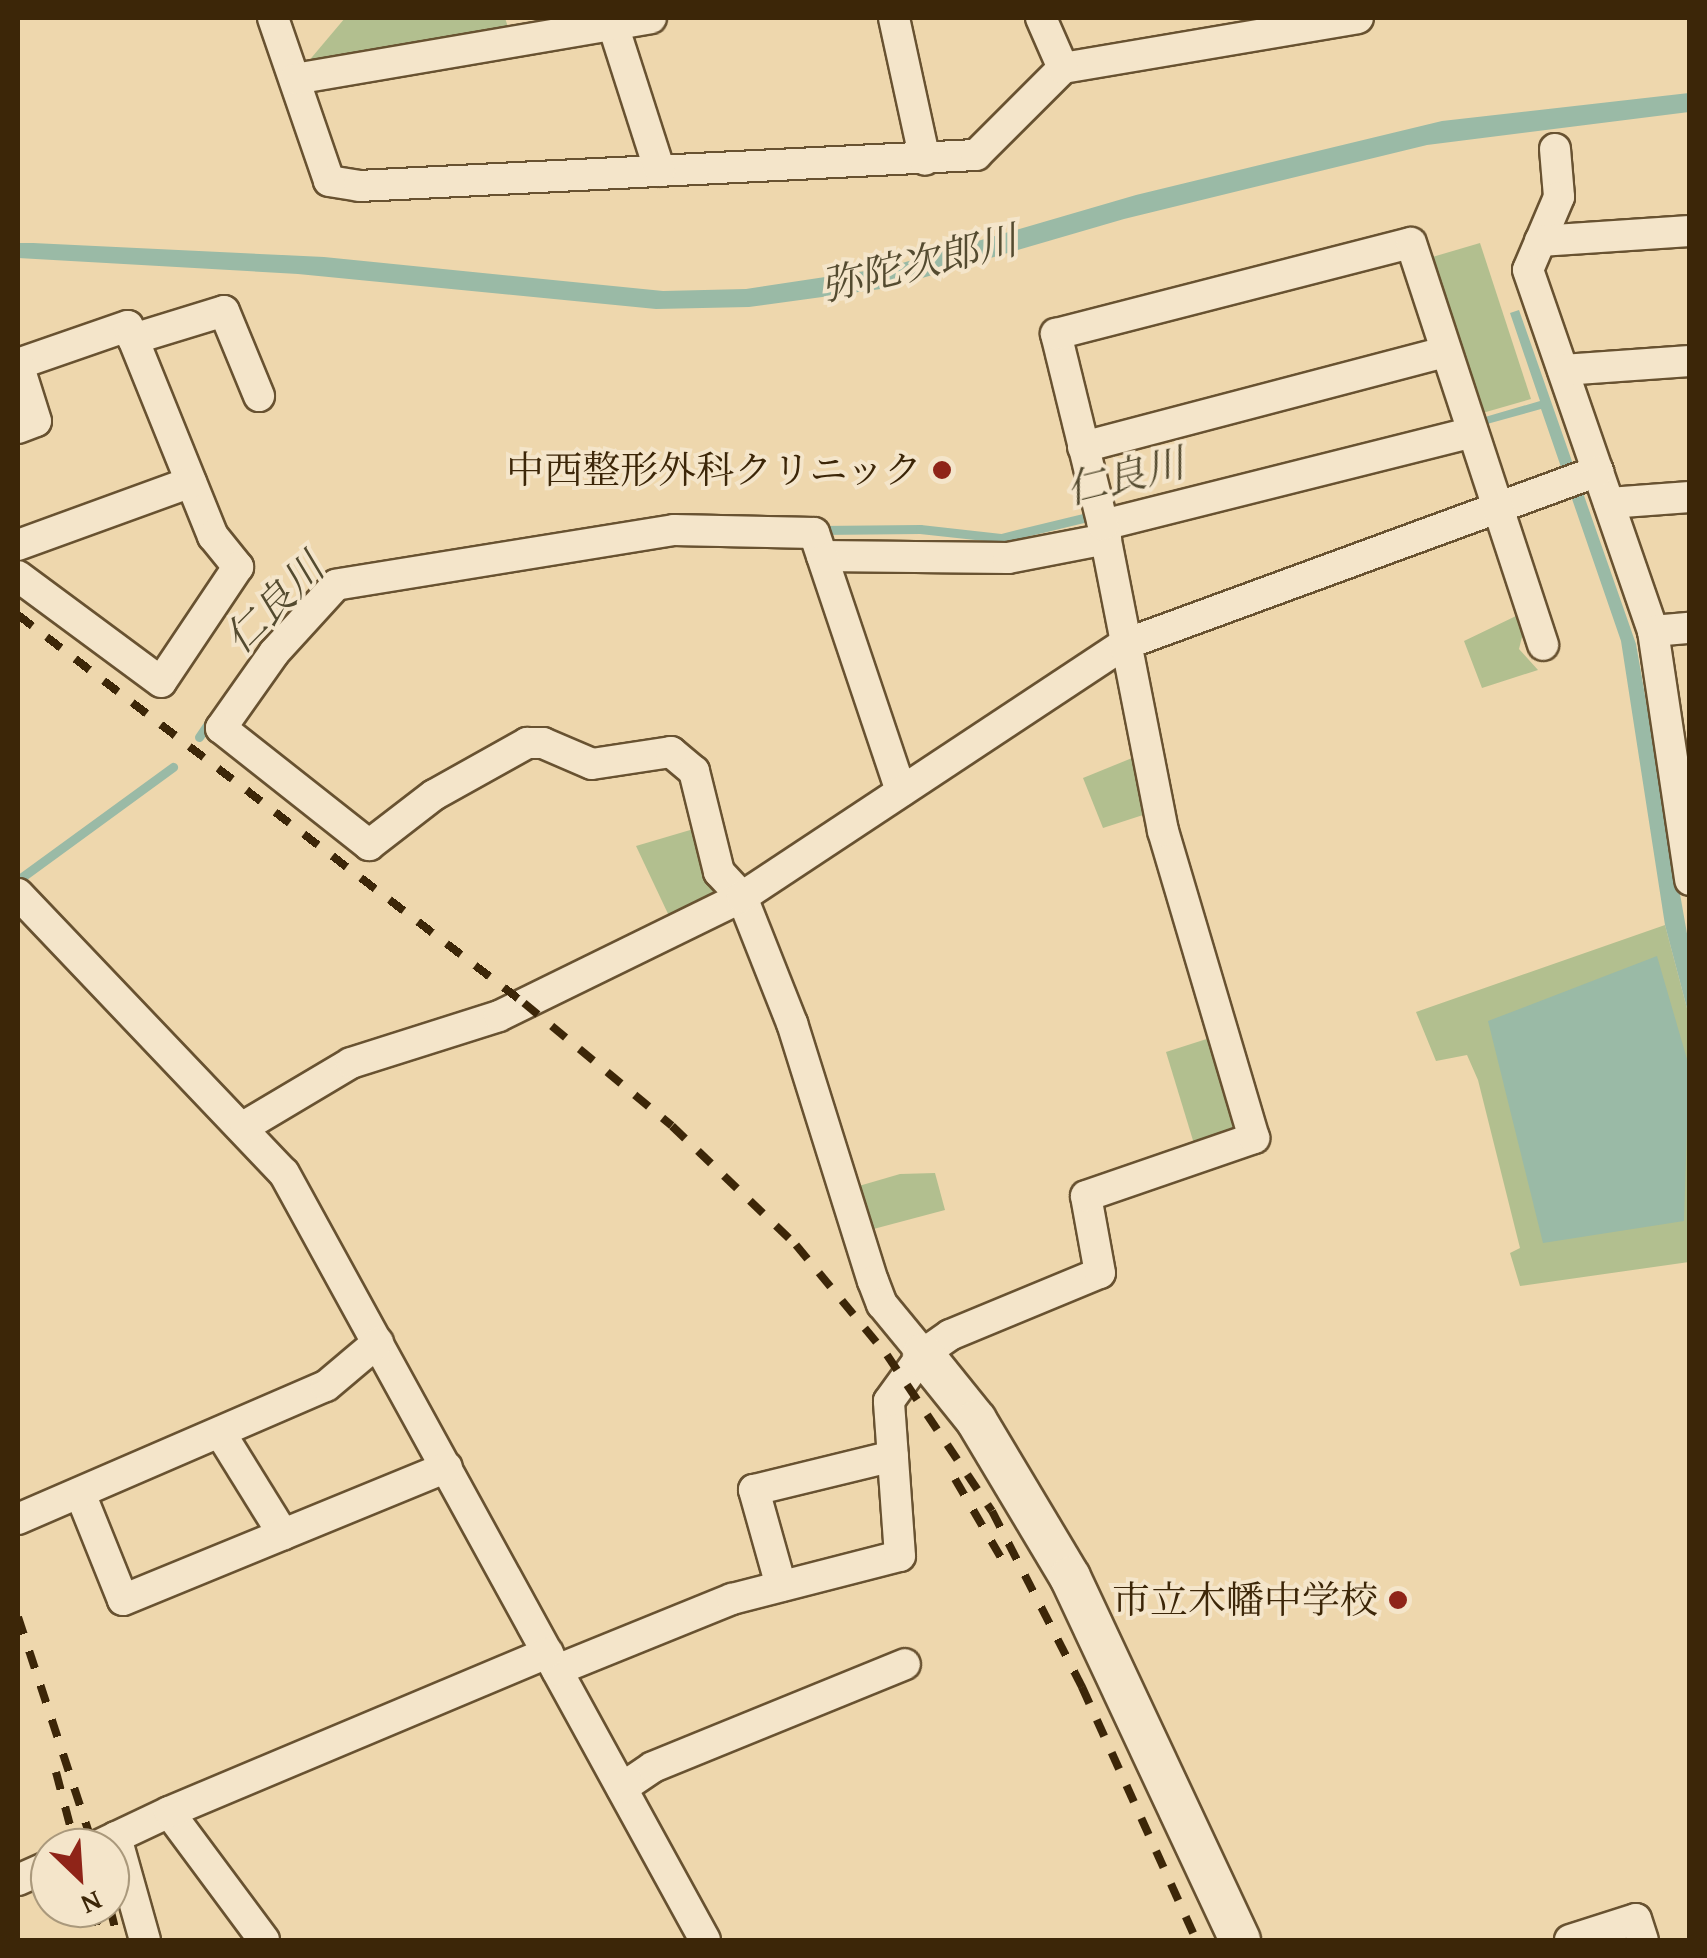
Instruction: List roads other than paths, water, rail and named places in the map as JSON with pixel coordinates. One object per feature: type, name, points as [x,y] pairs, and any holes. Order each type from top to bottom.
[{"type":"street","points":[[273,18],[330,180],[359,186],[925,160],[976,154],[1063,68],[1358,18]]},
{"type":"street","points":[[295,79],[651,18]]},
{"type":"street","points":[[894,18],[925,160]]},
{"type":"street","points":[[1041,18],[1063,68]]},
{"type":"street","points":[[613,24],[660,170]]},
{"type":"street","points":[[1554,150],[1558,197],[1528,270],[1563,370],[1582,476],[1609,504],[1653,631],[1679,738],[1690,880]]},
{"type":"street","points":[[1540,241],[1690,231]]},
{"type":"street","points":[[130,1831],[553,1661],[732,1599],[900,1556],[889,1402],[923,1354],[950,1335],[1100,1272],[1086,1196],[1254,1138],[1163,831],[1123,645],[1102,520],[1056,334],[1411,243],[1543,645]]},
{"type":"street","points":[[134,339],[224,311],[260,396]]},
{"type":"street","points":[[18,428],[36,421],[18,364],[128,326],[213,536],[238,568],[162,682],[18,576]]},
{"type":"street","points":[[1083,447],[1446,352]]},
{"type":"street","points":[[1563,370],[1690,361]]},
{"type":"street","points":[[822,556],[1008,558],[1102,520],[1469,422]]},
{"type":"street","points":[[245,1126],[352,1063],[499,1016],[742,897],[1123,645],[1582,476]]},
{"type":"street","points":[[18,545],[191,482]]},
{"type":"street","points":[[1609,504],[1690,497]]},
{"type":"street","points":[[901,791],[814,533],[674,530],[336,586],[274,653],[221,728],[369,845],[434,795],[527,743],[543,743],[592,764],[670,752],[694,771],[719,872],[742,897],[792,1023],[878,1292],[976,1420],[1070,1577],[1240,1940]]},
{"type":"street","points":[[1653,631],[1690,628]]},
{"type":"street","points":[[20,897],[245,1126],[284,1173],[704,1940]]},
{"type":"street","points":[[18,1520],[326,1386],[378,1342]]},
{"type":"street","points":[[221,1434],[283,1534]]},
{"type":"street","points":[[781,1586],[754,1490],[893,1456]]},
{"type":"street","points":[[80,1493],[123,1600],[448,1467]]},
{"type":"street","points":[[622,1788],[653,1767],[905,1664]]},
{"type":"street","points":[[169,1812],[260,1939]]},
{"type":"street","points":[[130,1905],[145,1940]]},
{"type":"street","points":[[1570,1940],[1636,1919],[1643,1940]]},
{"type":"water","name":"弥陀次郎川","points":[[1689,93],[1689,112],[1427,145],[1124,219],[888,288],[749,307],[656,309],[298,274],[18,258],[18,243],[33,243],[324,257],[663,291],[746,289],[885,268],[1136,195],[1442,121]]},
{"type":"water","points":[[1519,310],[1636,644],[1689,945],[1689,1016],[1665,925],[1621,641],[1541,409],[1487,424],[1485,417],[1540,401],[1510,313]]},
{"type":"water","points":[[1657,956],[1689,1066],[1684,1221],[1543,1243],[1488,1021]]},
{"type":"waterway","name":"仁良川","points":[[819,530],[920,529],[1001,538],[1095,515]]},
{"type":"waterway","name":"仁良川","points":[[199,737],[212,718]]},
{"type":"waterway","name":"仁良川","points":[[18,880],[173,767]]},
{"type":"railway","points":[[18,615],[524,1003],[672,1126],[796,1245],[887,1355],[992,1511],[1082,1687],[1196,1940]]},
{"type":"railway","points":[[955,1479],[1003,1561]]},
{"type":"railway","points":[[18,1617],[87,1828]]},
{"type":"railway","points":[[56,1772],[71,1828]]},
{"type":"railway","points":[[98,1928],[102,1940]]},
{"type":"railway","points":[[115,1928],[118,1940]]},
{"type":"place","name":"中西整形外科クリニック","points":[[942,470]]},
{"type":"place","name":"市立木幡中学校","points":[[1398,1600]]}]
